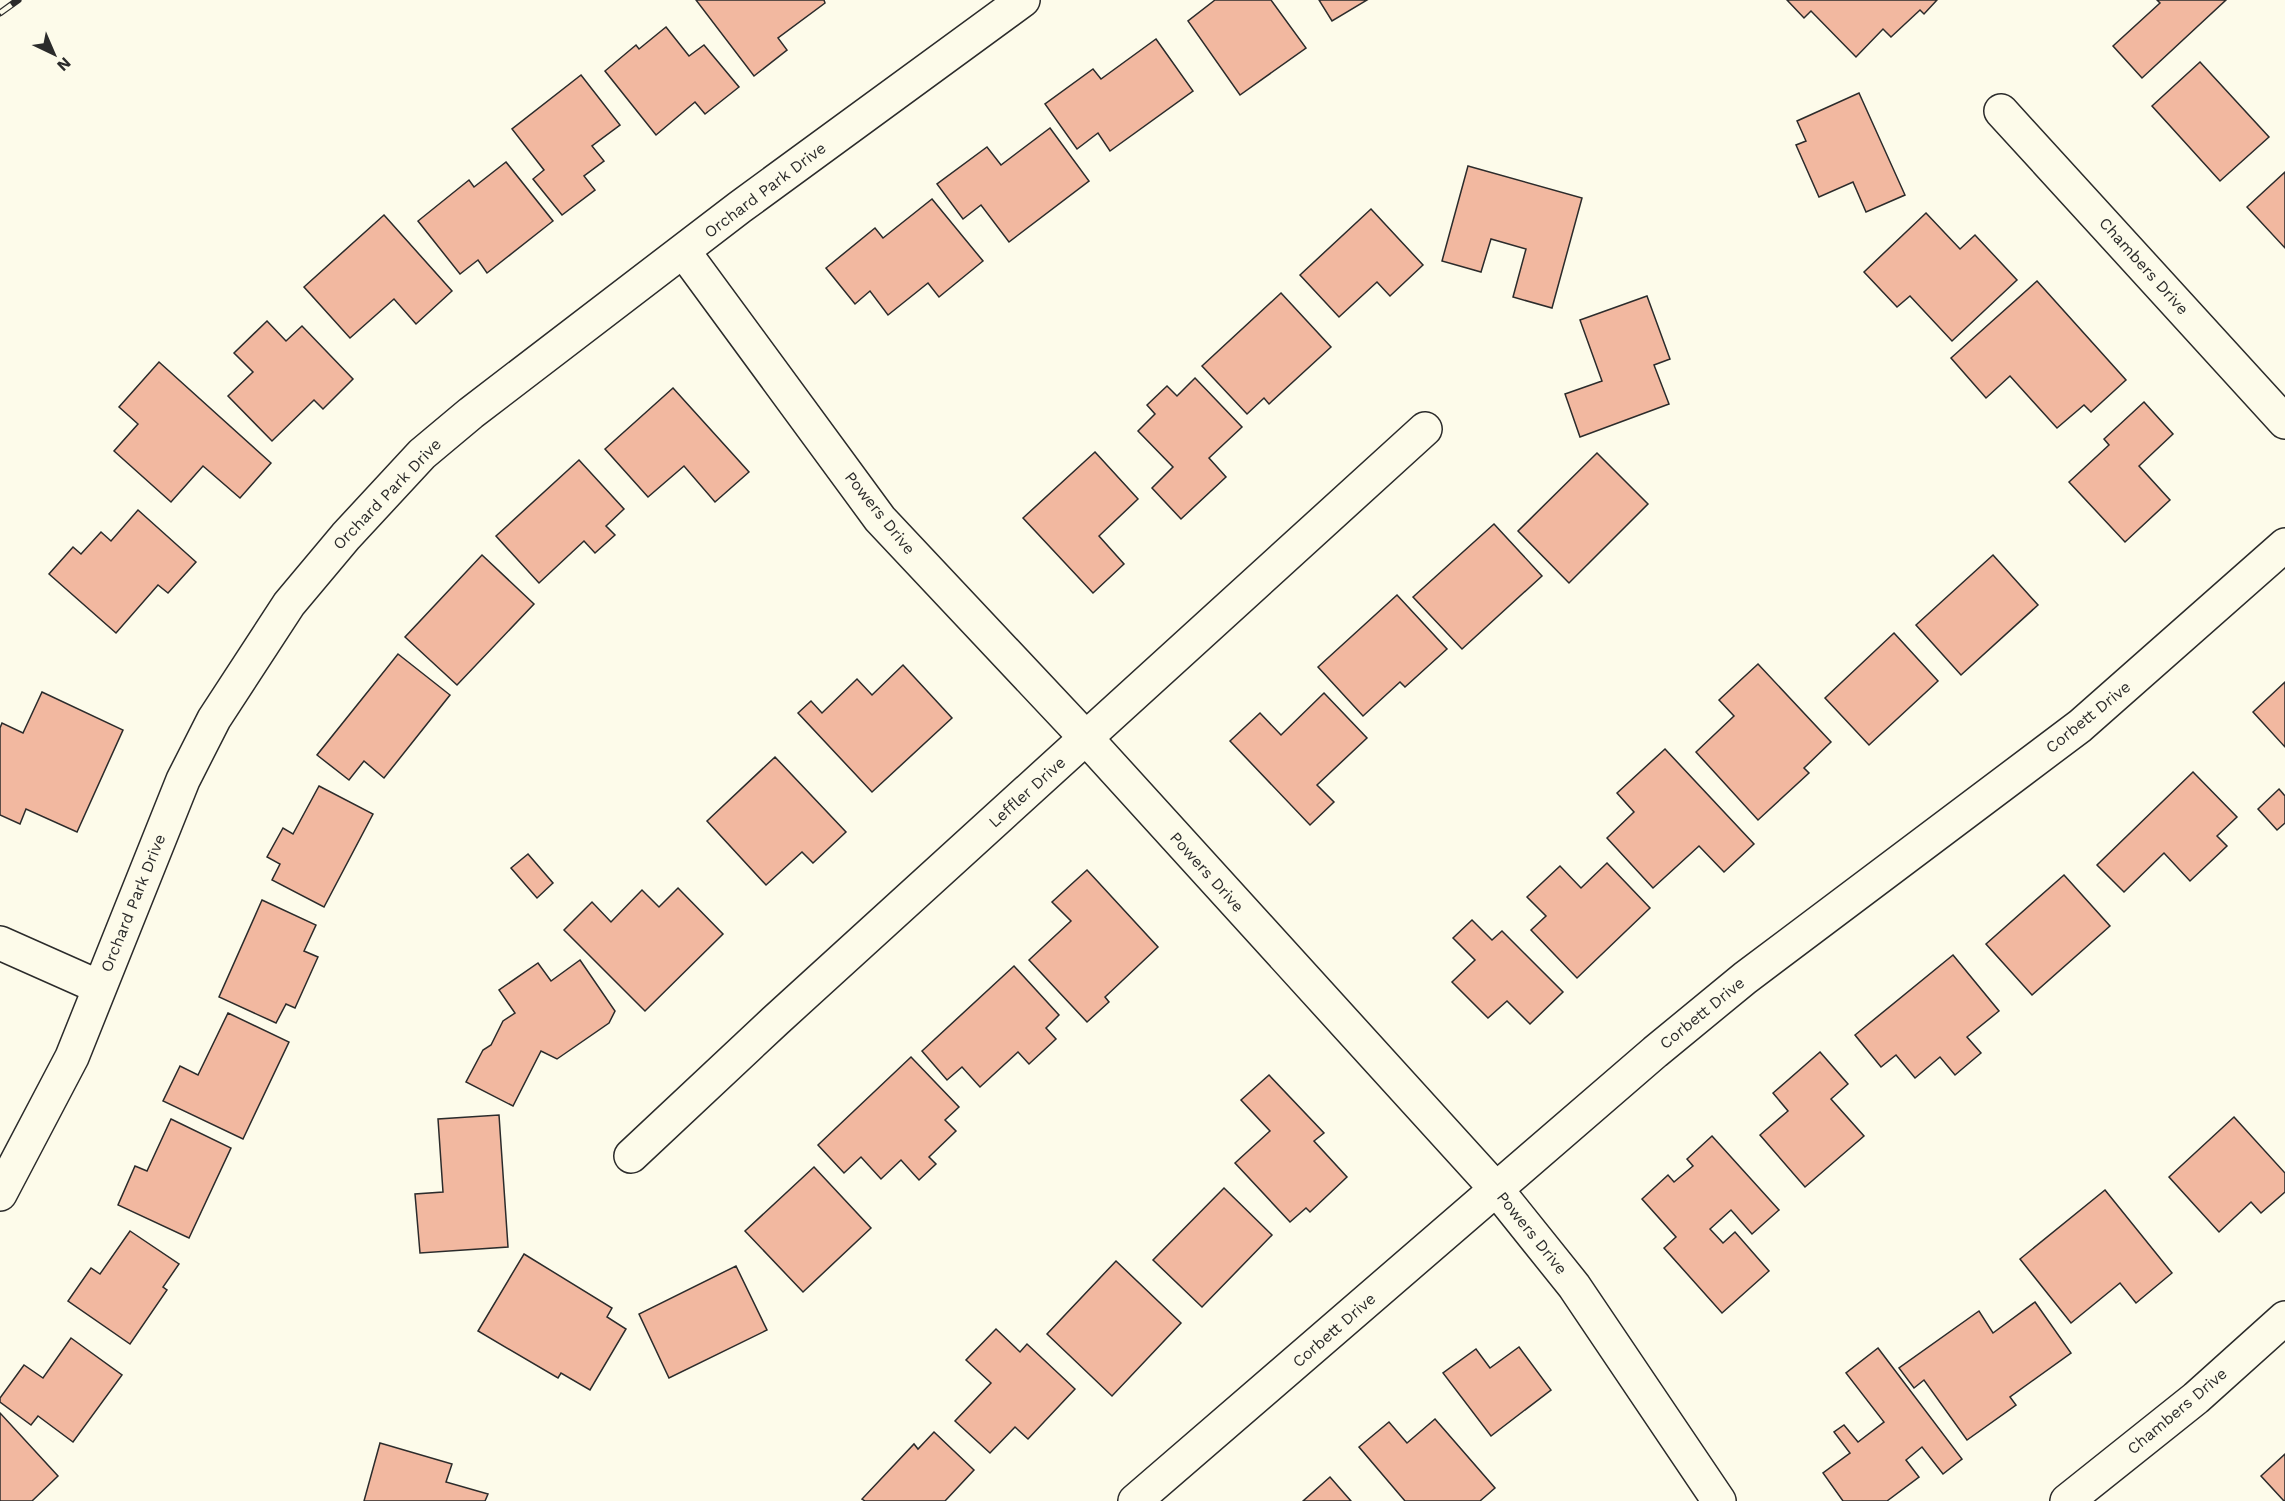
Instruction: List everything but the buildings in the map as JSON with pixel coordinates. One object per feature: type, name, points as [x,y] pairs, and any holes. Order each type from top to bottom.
[{"type":"street","name":"Orchard Park Drive","points":[[0,1194],[72,1057],[183,780],[214,719],[289,604],[346,536],[422,454],[471,413],[740,207],[1023,0]]},
{"type":"street","name":"Chambers Drive","points":[[2001,111],[2285,422]]},
{"type":"street","name":"Powers Drive","points":[[684,252],[880,519],[1086,738],[1497,1190],[1574,1286],[1719,1501]]},
{"type":"street","name":"Leffler Drive","points":[[631,1156],[1425,429]]},
{"type":"street","name":"Corbett Drive","points":[[1135,1501],[1655,1052],[1745,978],[2080,726],[2285,545]]},
{"type":"street","points":[[0,943],[99,987]]},
{"type":"street","name":"Chambers Drive","points":[[2067,1501],[2196,1398],[2285,1318]]},
{"type":"railway","points":[[0,13],[18,0]]}]
